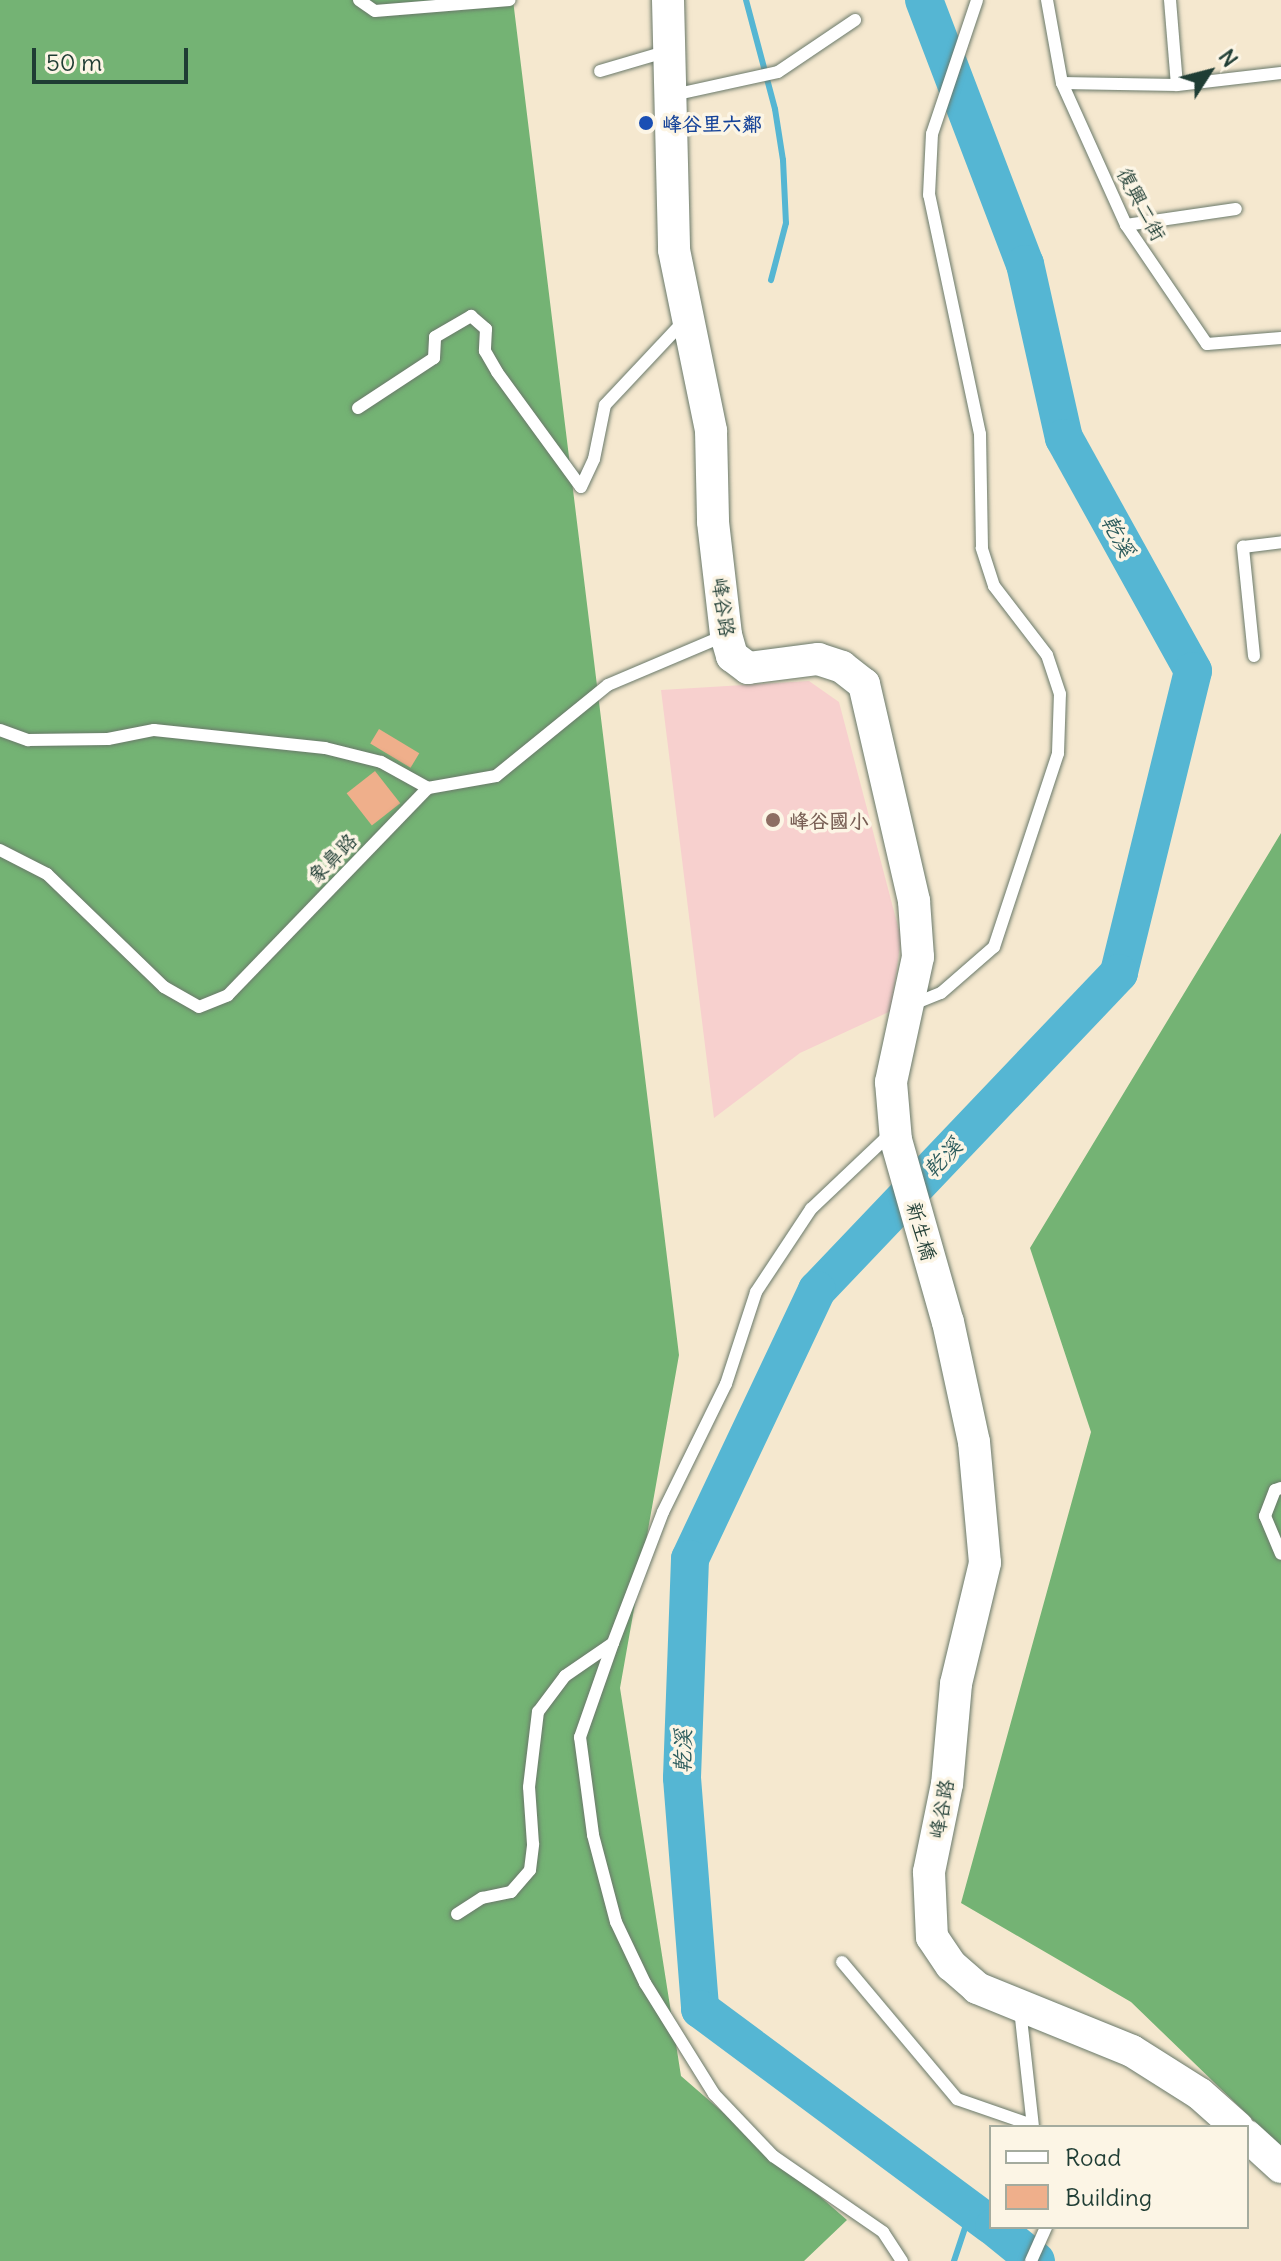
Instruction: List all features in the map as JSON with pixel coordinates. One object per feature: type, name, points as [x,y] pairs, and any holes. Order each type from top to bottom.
[{"type":"street","name":"峰谷路","points":[[668,0],[673,95],[674,250],[711,431],[713,522],[726,635],[732,656],[748,668],[818,659],[842,667],[864,684],[914,901],[918,957],[891,1082],[896,1135]]},
{"type":"street","name":"新生橋","points":[[896,1135],[948,1322]]},
{"type":"street","name":"峰谷路","points":[[948,1322],[974,1442],[985,1563],[956,1684],[927,1907],[932,1937],[951,1965],[977,1988],[1132,2051],[1200,2094],[1235,2125]]},
{"type":"street","points":[[1249,2138],[1280,2165]]},
{"type":"lane","points":[[359,0],[375,11],[510,0]]},
{"type":"lane","points":[[908,1006],[941,993],[994,947],[1058,753],[1060,694],[1047,655],[994,586],[982,548],[980,434],[929,195],[932,134],[977,0]]},
{"type":"lane","name":"復興二街","points":[[1047,0],[1062,83],[1126,225],[1207,344],[1281,338]]},
{"type":"lane","points":[[1170,0],[1177,85]]},
{"type":"lane","points":[[673,95],[778,72],[855,20]]},
{"type":"lane","points":[[600,71],[671,50]]},
{"type":"lane","points":[[1062,83],[1177,85],[1281,73]]},
{"type":"lane","points":[[1126,225],[1236,209]]},
{"type":"lane","points":[[358,408],[434,358],[435,337],[471,316],[486,329],[485,351],[497,372],[581,487],[594,459],[605,405],[689,316]]},
{"type":"lane","points":[[1254,656],[1243,547],[1281,542]]},
{"type":"lane","points":[[0,730],[28,740],[108,739],[154,730],[325,748],[381,762],[428,788],[496,776],[608,685],[726,635]]},
{"type":"lane","name":"象鼻路","points":[[0,850],[47,874],[164,987],[199,1007],[228,995],[428,788]]},
{"type":"lane","points":[[896,1135],[811,1209],[756,1292],[726,1384],[663,1512],[580,1737],[593,1835],[616,1922],[645,1983],[714,2094],[773,2156],[883,2232],[902,2261]]},
{"type":"lane","points":[[1281,1488],[1275,1490],[1265,1516],[1281,1554]]},
{"type":"lane","points":[[457,1914],[482,1898],[511,1892],[530,1870],[529,1787],[538,1712],[565,1676],[613,1643]]},
{"type":"lane","points":[[842,1962],[957,2099],[1029,2125]]},
{"type":"lane","points":[[1020,2006],[1032,2125]]},
{"type":"lane","points":[[1031,2261],[1045,2229]]},
{"type":"shaded area","name":"峰谷國小","points":[[809,681],[839,702],[901,938],[891,1011],[800,1053],[714,1118],[661,690]]},
{"type":"green space","points":[[0,0],[513,0],[679,1355],[620,1688],[681,2076],[847,2220],[804,2261],[0,2261]]},
{"type":"green space","points":[[1281,833],[1281,2147],[1131,2002],[961,1903],[1091,1432],[1030,1248]]},
{"type":"building","points":[[379,729],[419,753],[411,768],[370,744]]},
{"type":"building","points":[[375,771],[400,803],[372,825],[347,793]]},
{"type":"waterway","points":[[746,0],[775,109],[783,160],[786,223],[771,280]]},
{"type":"waterway","name":"乾溪","points":[[924,0],[1025,264],[1064,438],[1193,671],[1119,973],[817,1290],[690,1559],[682,1778],[700,2009],[989,2224]]},
{"type":"waterway","points":[[954,2261],[971,2210]]},
{"type":"waterway","name":"乾溪","points":[[996,2229],[1036,2261]]},
{"type":"place","name":"峰谷里六鄰","points":[[646,123]]},
{"type":"place","name":"峰谷國小","points":[[773,820]]}]
